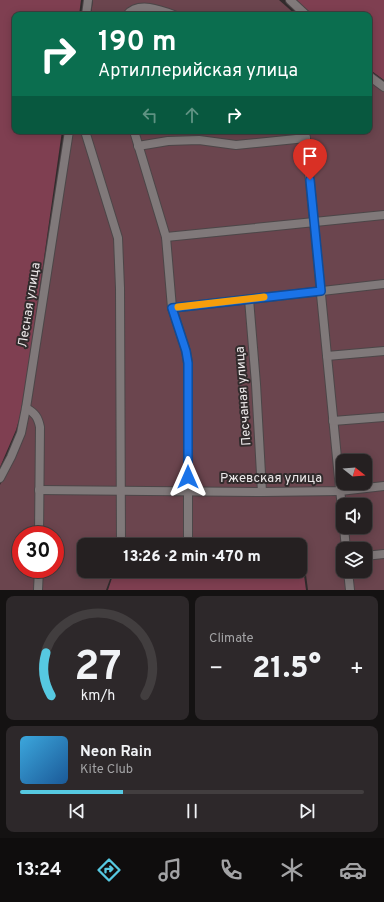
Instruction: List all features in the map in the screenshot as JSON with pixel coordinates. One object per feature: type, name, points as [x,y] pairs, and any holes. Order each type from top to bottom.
[{"type":"street","points":[[86,12],[88,0]]},
{"type":"street","points":[[290,0],[303,12]]},
{"type":"street","points":[[130,12],[139,8],[150,8],[164,12]]},
{"type":"street","points":[[372,78],[384,87]]},
{"type":"street","name":"Лесная улица","points":[[0,478],[21,433],[26,408],[69,134]]},
{"type":"street","points":[[86,134],[118,238],[120,288],[121,538]]},
{"type":"street","points":[[135,134],[166,236],[172,308],[186,351],[188,363],[188,538]]},
{"type":"street","points":[[138,146],[168,141],[199,140],[236,145],[305,135],[336,454]]},
{"type":"street","points":[[166,236],[384,215]]},
{"type":"street","points":[[172,308],[384,284]]},
{"type":"street","name":"Песчаная улица","points":[[249,299],[256,384],[262,492]]},
{"type":"street","points":[[327,356],[384,351]]},
{"type":"street","points":[[26,408],[34,412],[38,418],[40,427],[39,526]]},
{"type":"street","points":[[333,422],[384,417]]},
{"type":"street","name":"Ржевская улица","points":[[372,487],[384,486]]},
{"type":"street","name":"Ржевская улица","points":[[39,490],[121,492],[262,492],[340,490]]},
{"type":"street","points":[[340,490],[341,498]]},
{"type":"street","points":[[372,555],[384,554]]},
{"type":"street","points":[[38,590],[39,578]]},
{"type":"street","points":[[349,578],[350,590]]},
{"type":"shaded area","points":[[0,0],[81,0],[79,12],[12,12],[12,134],[62,134],[23,406],[16,430],[0,467]]},
{"type":"shaded area","points":[[93,0],[279,0],[293,12],[91,12]]},
{"type":"shaded area","points":[[296,0],[384,0],[384,80],[372,71],[372,12],[308,12]]},
{"type":"shaded area","points":[[372,82],[384,91],[384,590],[308,590],[306,578],[307,538],[77,538],[77,578],[110,578],[106,590],[0,590],[0,485],[20,441],[72,134],[372,134]]},
{"type":"shaded area","points":[[112,578],[304,578],[306,590],[108,590]]},
{"type":"slow traffic","points":[[178,307],[264,297]]},
{"type":"route","points":[[188,477],[188,363],[186,351],[172,308],[321,291],[310,180]]}]
